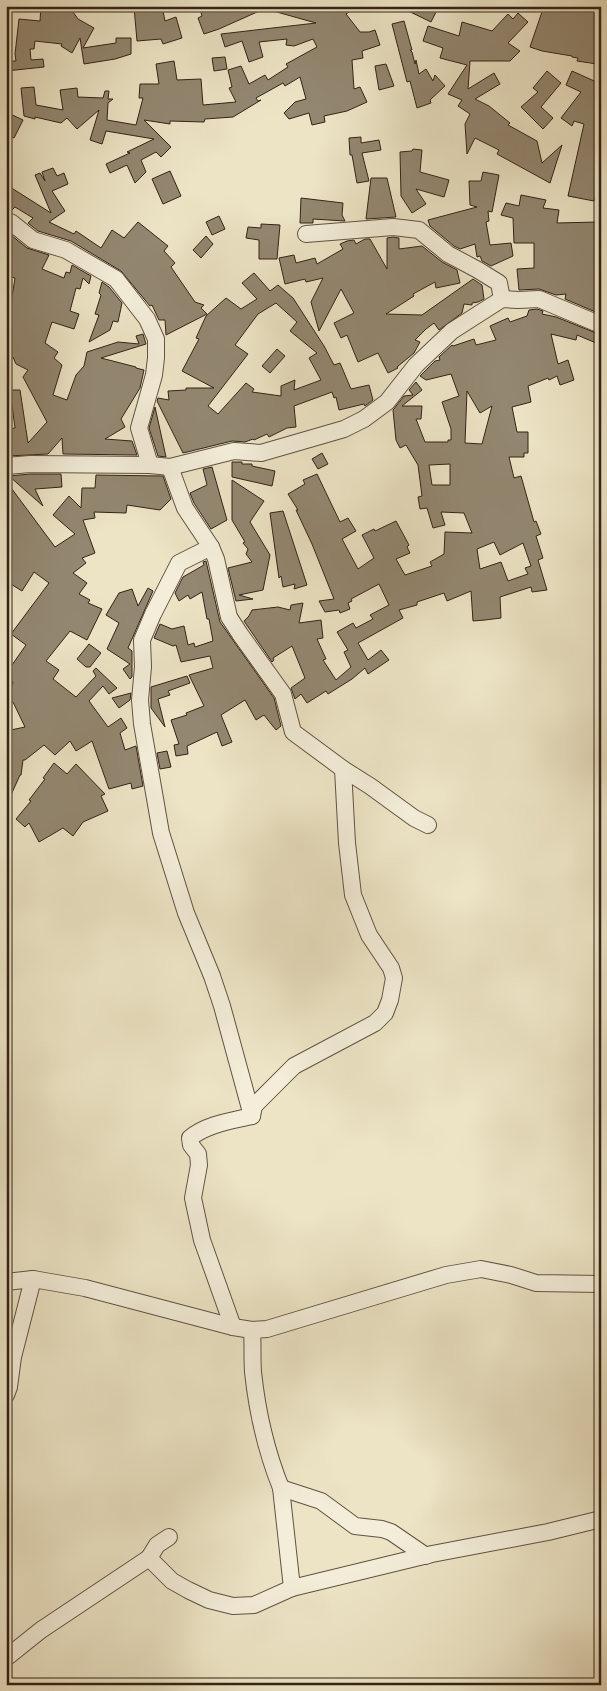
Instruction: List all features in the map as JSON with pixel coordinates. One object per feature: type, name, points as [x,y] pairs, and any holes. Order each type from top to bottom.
[{"type":"street","points":[[6,220],[32,240],[66,250],[116,279],[147,319],[156,339],[156,358],[154,375],[139,428],[150,465]]},
{"type":"street","points":[[306,234],[393,227],[419,230],[448,254],[499,283],[502,299]]},
{"type":"street","points":[[6,466],[30,464],[150,465],[170,467],[234,451],[261,453],[344,429],[364,419],[387,402],[416,365],[452,331],[502,299],[539,299],[601,325]]},
{"type":"street","points":[[170,467],[185,508],[211,547],[216,559],[230,617],[283,694],[293,732],[414,818],[428,825]]},
{"type":"street","points":[[211,547],[179,563],[153,614],[142,640],[143,667],[140,700],[142,724],[161,833],[186,913],[212,976],[222,1006],[252,1116]]},
{"type":"street","points":[[252,1116],[254,1106],[294,1066],[375,1023],[385,1013],[390,1000],[394,978],[391,968],[369,935],[353,895],[347,843],[343,769]]},
{"type":"street","points":[[233,1327],[202,1240],[193,1198],[199,1165],[198,1154],[191,1145],[190,1138],[208,1127],[252,1116]]},
{"type":"street","points":[[6,1282],[33,1279],[85,1288],[233,1327],[252,1330],[267,1329],[446,1275],[481,1269],[511,1275],[536,1283],[601,1284]]},
{"type":"street","points":[[6,1395],[9,1388],[13,1358],[33,1279]]},
{"type":"street","points":[[252,1330],[253,1372],[260,1417],[281,1488],[292,1588]]},
{"type":"street","points":[[281,1488],[322,1501],[356,1526],[391,1532],[426,1556]]},
{"type":"street","points":[[149,1558],[172,1581],[209,1600],[233,1606],[254,1605],[292,1588],[426,1556],[548,1532],[601,1519]]},
{"type":"street","points":[[6,1658],[41,1630],[149,1558],[157,1545],[169,1537]]},
{"type":"building","points":[[41,6],[72,6],[73,12],[78,19],[94,28],[83,48],[116,43],[116,38],[131,38],[131,54],[115,59],[84,64],[80,38],[72,53],[61,46],[62,44],[35,41],[34,49],[30,49],[31,60],[43,59],[44,67],[6,71],[6,61],[16,61],[19,19],[40,21]]},
{"type":"building","points":[[162,6],[165,21],[176,17],[182,38],[163,44],[161,39],[137,41],[134,7]]},
{"type":"building","points":[[199,6],[358,6],[346,14],[360,32],[375,30],[380,45],[362,51],[363,58],[352,60],[354,89],[360,87],[367,102],[347,111],[324,116],[325,122],[312,125],[309,113],[289,119],[284,113],[295,102],[306,99],[300,77],[285,86],[283,83],[256,98],[258,101],[261,100],[233,117],[205,119],[204,122],[170,121],[170,124],[144,120],[171,147],[161,157],[156,152],[141,160],[146,172],[135,183],[127,165],[110,173],[106,164],[154,139],[106,131],[102,144],[90,140],[99,110],[77,129],[67,118],[61,123],[24,116],[21,88],[34,87],[36,105],[63,110],[60,90],[77,88],[78,97],[103,98],[105,91],[109,91],[108,99],[113,99],[108,103],[107,120],[136,125],[143,98],[139,98],[140,84],[159,84],[156,64],[174,61],[177,80],[201,79],[203,105],[236,102],[229,88],[232,87],[228,70],[241,66],[249,84],[265,75],[268,80],[288,67],[286,64],[317,47],[313,39],[294,46],[286,45],[287,39],[259,42],[263,57],[249,62],[242,41],[225,47],[221,34],[316,23],[266,8],[204,34],[198,18],[202,16]]},
{"type":"building","points":[[398,6],[429,6],[437,10],[431,22]]},
{"type":"building","points":[[544,6],[601,6],[601,34],[597,64],[577,61],[578,58],[572,56],[530,47]]},
{"type":"building","points":[[518,13],[528,22],[508,43],[520,51],[510,61],[470,61],[468,89],[494,73],[500,84],[475,99],[489,106],[510,123],[508,125],[537,141],[542,163],[562,145],[550,183],[497,154],[499,150],[475,138],[467,154],[465,124],[470,114],[458,106],[462,100],[448,94],[467,65],[440,58],[443,48],[423,41],[428,26],[459,36],[462,22],[492,31],[508,14],[513,19]]},
{"type":"building","points":[[404,21],[412,50],[410,50],[415,64],[416,60],[419,74],[426,69],[433,81],[435,75],[445,86],[430,100],[431,103],[417,108],[410,81],[407,82],[392,24]]},
{"type":"building","points":[[225,57],[227,69],[214,71],[212,58]]},
{"type":"building","points":[[386,64],[394,86],[379,90],[375,66]]},
{"type":"building","points":[[547,71],[561,83],[541,107],[553,118],[543,129],[521,107],[538,92],[533,88]]},
{"type":"building","points":[[572,71],[601,84],[601,187],[598,186],[594,201],[568,196],[584,124],[574,121],[572,126],[561,118],[581,92],[566,85]]},
{"type":"building","points":[[6,112],[23,120],[14,138],[6,134]]},
{"type":"building","points":[[361,137],[361,143],[379,140],[381,150],[362,153],[369,181],[357,183],[352,155],[350,155],[349,138]]},
{"type":"building","points":[[413,149],[422,150],[420,172],[449,180],[444,197],[416,189],[426,204],[412,213],[401,196],[400,152],[412,151]]},
{"type":"building","points":[[53,168],[57,176],[64,173],[68,184],[52,191],[65,211],[49,222],[74,234],[76,231],[101,248],[112,230],[124,238],[138,222],[168,246],[164,251],[175,263],[171,267],[195,302],[204,305],[201,308],[207,314],[166,335],[165,320],[159,320],[152,305],[150,306],[121,271],[71,241],[38,231],[28,223],[33,218],[15,207],[11,211],[6,210],[6,192],[10,187],[51,213],[35,175],[40,173],[45,181],[42,172]]},
{"type":"building","points":[[170,171],[181,196],[163,204],[152,179]]},
{"type":"building","points":[[483,172],[499,175],[492,212],[488,211],[489,221],[486,222],[490,245],[511,243],[513,256],[491,266],[482,261],[480,256],[477,257],[475,244],[460,249],[454,246],[430,226],[428,220],[477,207],[470,205],[469,181],[481,181]]},
{"type":"building","points":[[371,178],[387,178],[396,217],[366,219]]},
{"type":"building","points":[[521,195],[546,200],[543,208],[559,210],[557,223],[597,222],[598,238],[601,238],[601,272],[597,301],[600,301],[598,313],[565,299],[566,294],[556,295],[539,289],[519,290],[517,269],[534,268],[534,243],[514,243],[513,218],[501,215],[506,203],[519,206]]},
{"type":"building","points":[[301,198],[343,203],[342,215],[345,221],[313,219],[313,223],[300,223]]},
{"type":"building","points":[[219,216],[225,229],[212,235],[206,222]]},
{"type":"building","points":[[261,224],[280,225],[277,259],[259,259],[259,240],[246,238],[248,227],[261,228]]},
{"type":"building","points":[[6,231],[27,248],[49,255],[42,269],[64,278],[66,272],[70,273],[72,265],[91,276],[89,284],[83,278],[80,289],[76,288],[70,311],[79,314],[74,329],[52,322],[45,343],[58,352],[54,358],[62,365],[53,395],[67,400],[76,375],[84,366],[87,352],[118,342],[139,344],[136,336],[143,334],[146,344],[101,358],[144,370],[140,388],[121,419],[125,427],[105,439],[132,441],[137,455],[63,454],[62,438],[48,454],[7,456],[6,443],[9,442],[7,429],[15,428],[10,390],[20,390],[28,443],[47,422],[23,377],[28,370],[16,364],[13,357],[6,359],[6,302],[11,303],[15,278],[6,276]]},
{"type":"building","points":[[206,236],[213,244],[201,258],[193,250]]},
{"type":"building","points":[[387,238],[399,238],[399,249],[422,246],[442,262],[457,270],[460,283],[436,288],[435,282],[413,294],[414,296],[386,314],[422,315],[473,279],[482,285],[484,299],[472,303],[472,305],[464,304],[462,313],[439,330],[434,323],[426,329],[415,340],[420,342],[414,353],[398,368],[388,373],[378,353],[358,362],[347,335],[341,338],[334,323],[354,313],[341,289],[319,331],[311,302],[323,278],[306,282],[305,279],[285,284],[279,258],[294,255],[296,263],[315,258],[317,264],[343,249],[340,244],[354,240],[356,244],[365,239],[370,239],[387,269]]},
{"type":"building","points":[[254,273],[270,291],[278,285],[293,298],[334,365],[340,363],[351,389],[369,385],[373,400],[365,406],[364,404],[339,410],[336,397],[334,398],[332,392],[294,406],[296,427],[287,428],[269,437],[267,434],[254,440],[245,442],[232,441],[183,453],[157,401],[158,398],[169,400],[168,391],[186,390],[186,388],[214,388],[182,371],[199,339],[196,338],[206,316],[226,298],[241,309],[257,299],[242,283]],"holes":[[[276,303],[297,322],[290,331],[317,353],[309,358],[321,380],[294,390],[295,380],[281,386],[281,396],[252,392],[254,389],[246,383],[218,414],[208,406],[248,354],[235,345],[258,314]]]},
{"type":"building","points":[[102,282],[109,287],[122,303],[118,322],[113,321],[110,330],[89,342],[99,315],[95,314],[101,295],[99,293]]},
{"type":"building","points":[[537,309],[543,311],[542,314],[556,317],[601,335],[601,345],[577,335],[576,340],[551,334],[558,364],[568,360],[574,380],[560,385],[557,376],[528,386],[531,402],[512,407],[517,432],[528,432],[528,453],[524,453],[524,457],[509,457],[514,478],[521,476],[534,522],[536,521],[541,534],[536,536],[543,558],[538,560],[547,590],[532,592],[531,587],[500,597],[501,618],[485,620],[473,621],[471,591],[447,601],[444,593],[417,602],[417,605],[399,610],[403,618],[358,643],[368,660],[381,650],[389,660],[368,674],[365,668],[352,679],[328,694],[326,691],[307,703],[301,694],[295,699],[291,688],[305,678],[292,646],[273,658],[272,662],[244,621],[252,610],[278,607],[290,610],[291,605],[303,603],[299,623],[321,620],[323,638],[317,639],[326,659],[323,660],[336,680],[351,667],[344,652],[348,650],[337,632],[353,623],[356,628],[373,619],[370,615],[389,605],[379,584],[351,599],[352,601],[348,603],[350,609],[340,613],[339,610],[325,612],[319,601],[334,599],[296,510],[298,510],[288,494],[305,484],[303,480],[317,474],[340,522],[348,518],[356,531],[342,539],[358,569],[374,558],[362,535],[396,521],[409,545],[407,547],[410,553],[396,559],[405,575],[432,566],[430,562],[444,554],[445,532],[472,533],[464,513],[441,512],[445,525],[433,528],[427,508],[420,509],[418,497],[422,496],[418,465],[406,445],[400,448],[396,440],[393,410],[404,396],[413,395],[409,390],[416,382],[422,390],[402,406],[422,406],[421,419],[416,419],[425,442],[448,442],[448,440],[451,440],[451,429],[442,402],[459,396],[451,374],[426,380],[420,376],[435,361],[440,360],[439,357],[452,345],[474,339],[476,345],[496,340],[490,326],[508,318],[510,322],[527,316],[529,310]],"holes":[[[467,391],[480,413],[492,406],[482,444],[465,443]],[[450,464],[450,485],[432,485],[429,465]],[[494,542],[500,555],[523,543],[531,566],[525,568],[528,574],[508,581],[501,562],[480,569],[477,549]]]},
{"type":"building","points":[[277,349],[285,356],[270,373],[262,366]]},
{"type":"building","points":[[155,407],[166,457],[158,456],[149,428]]},
{"type":"building","points":[[322,453],[328,464],[318,469],[312,459]]},
{"type":"building","points":[[232,462],[252,464],[252,466],[275,471],[272,486],[232,477]]},
{"type":"building","points":[[212,467],[227,520],[211,529],[194,503],[190,493],[207,485],[203,469]]},
{"type":"building","points":[[61,474],[62,487],[35,489],[43,506],[9,476]]},
{"type":"building","points":[[96,475],[163,476],[171,499],[160,510],[127,505],[126,513],[94,512],[95,518],[83,520],[95,553],[82,558],[86,563],[73,573],[87,583],[79,594],[90,600],[88,603],[102,609],[87,640],[70,631],[46,661],[59,670],[53,679],[76,697],[96,676],[93,671],[96,668],[117,688],[109,694],[103,686],[89,701],[108,727],[121,718],[127,728],[120,733],[125,750],[136,746],[143,786],[132,789],[131,783],[109,789],[92,741],[76,751],[70,741],[55,755],[44,745],[23,760],[21,775],[6,806],[6,769],[9,751],[6,731],[25,727],[13,702],[8,701],[13,682],[6,680],[6,663],[12,665],[26,645],[11,634],[49,583],[34,572],[22,591],[6,581],[6,481],[55,547],[75,534],[53,515],[69,496],[81,508],[82,488],[95,488]]},
{"type":"building","points":[[232,480],[264,501],[250,522],[270,555],[263,590],[239,595],[253,599],[236,601],[228,568],[252,562],[246,554],[248,549],[243,543],[245,542],[232,520]]},
{"type":"building","points":[[283,511],[307,585],[294,589],[295,584],[283,587],[281,576],[279,578],[270,513]]},
{"type":"building","points":[[206,561],[220,622],[274,698],[281,726],[276,730],[264,715],[256,720],[245,700],[221,715],[232,742],[222,746],[217,732],[187,746],[188,754],[176,756],[174,745],[179,744],[171,720],[187,715],[186,713],[204,706],[189,675],[213,668],[210,656],[181,662],[176,645],[173,646],[154,638],[160,624],[172,629],[184,626],[188,645],[194,643],[195,647],[213,641],[202,592],[190,599],[188,595],[179,601],[175,593],[183,577],[204,565],[203,562]]},
{"type":"building","points":[[148,588],[153,591],[128,648],[132,651],[132,677],[130,679],[123,669],[130,664],[107,649],[119,623],[106,615],[119,593],[132,589],[138,606]]},
{"type":"building","points":[[89,644],[101,653],[90,667],[86,667],[77,659]]},
{"type":"building","points":[[187,676],[190,683],[168,691],[170,695],[158,699],[165,727],[151,708],[151,687]]},
{"type":"building","points":[[131,693],[130,700],[119,708],[112,698]]},
{"type":"building","points":[[167,751],[171,767],[160,769],[157,753]]},
{"type":"building","points":[[54,763],[67,774],[76,764],[105,794],[101,796],[108,811],[83,822],[73,836],[63,828],[39,842],[29,823],[25,827],[16,819],[31,801],[29,800],[45,779],[43,778]]}]
